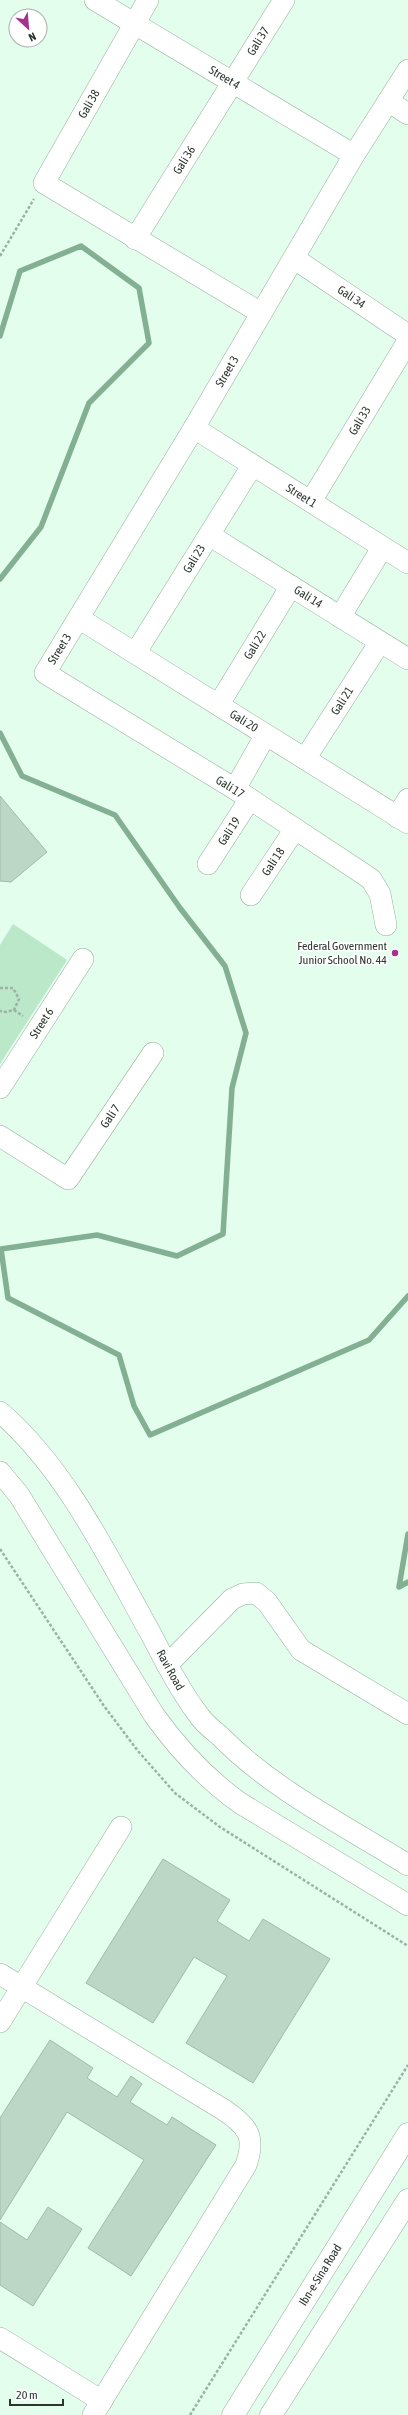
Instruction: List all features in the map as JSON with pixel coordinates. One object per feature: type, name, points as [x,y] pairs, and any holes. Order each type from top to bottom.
[{"type":"main road","name":"Ibn-e-Sina Road","points":[[233,2415],[408,2134]]},
{"type":"main road","points":[[271,2415],[408,2200]]},
{"type":"street","name":"Street 4","points":[[95,0],[135,26],[234,82],[354,155]]},
{"type":"street","name":"Gali 38","points":[[44,183],[135,26],[148,0]]},
{"type":"street","name":"Gali 37","points":[[234,82],[284,0]]},
{"type":"street","name":"Street 3","points":[[45,673],[80,619],[261,313],[295,259],[354,155],[408,70]]},
{"type":"street","name":"Gali 36","points":[[135,238],[234,82]]},
{"type":"street","points":[[388,101],[408,114]]},
{"type":"street","points":[[44,183],[261,313]]},
{"type":"street","name":"Gali 34","points":[[295,259],[408,335]]},
{"type":"street","name":"Gali 33","points":[[311,501],[408,341]]},
{"type":"street","name":"Street 1","points":[[194,428],[408,563]]},
{"type":"street","name":"Gali 23","points":[[136,652],[252,466]]},
{"type":"street","name":"Gali 14","points":[[209,535],[408,659]]},
{"type":"street","points":[[340,617],[382,548]]},
{"type":"street","name":"Gali 22","points":[[219,704],[291,586]]},
{"type":"street","name":"Gali 20","points":[[80,619],[136,652],[219,704],[265,736],[305,759],[402,820]]},
{"type":"street","name":"Gali 21","points":[[305,759],[380,642]]},
{"type":"street","name":"Gali 17","points":[[45,673],[242,794],[371,878],[380,894],[386,924]]},
{"type":"street","name":"Gali 19","points":[[208,864],[242,794],[265,736]]},
{"type":"street","points":[[402,820],[408,799]]},
{"type":"street","name":"Gali 18","points":[[251,894],[295,828]]},
{"type":"street","name":"Street 6","points":[[0,1088],[83,959]]},
{"type":"street","name":"Gali 7","points":[[0,1136],[68,1179],[153,1053]]},
{"type":"street","name":"Ravi Road","points":[[0,1412],[19,1429],[46,1458],[88,1524],[167,1665],[200,1717],[241,1758],[298,1798],[408,1864]]},
{"type":"street","points":[[0,1472],[18,1495],[154,1716],[177,1747],[192,1763],[214,1785],[240,1803],[408,1905]]},
{"type":"street","points":[[167,1665],[232,1599],[243,1594],[256,1593],[267,1602],[301,1650],[408,1714]]},
{"type":"street","points":[[0,2022],[121,1827]]},
{"type":"street","points":[[0,1974],[239,2120],[248,2132],[252,2149],[246,2165],[98,2408],[0,2338]]},
{"type":"path","points":[[0,256],[44,183]]},
{"type":"path","points":[[0,988],[9,987],[16,991],[19,1003],[14,1010],[6,1012],[0,1011]]},
{"type":"path","points":[[14,1010],[28,1020]]},
{"type":"path","points":[[190,2415],[408,2064]]},
{"type":"green space","points":[[13,924],[67,960],[0,1064],[0,945]]},
{"type":"building","points":[[0,796],[47,852],[11,882],[0,881]]},
{"type":"building","points":[[163,1859],[230,1900],[217,1921],[249,1941],[263,1919],[330,1959],[253,2083],[186,2043],[227,1976],[194,1957],[153,2023],[86,1983]]},
{"type":"building","points":[[50,2040],[93,2068],[87,2078],[117,2097],[131,2076],[142,2084],[130,2102],[167,2125],[172,2117],[216,2145],[131,2276],[88,2248],[144,2160],[67,2112],[0,2220],[0,2118]]},
{"type":"building","points":[[48,2207],[82,2229],[33,2306],[0,2285],[0,2222],[27,2240]]},
{"type":"waterway","points":[[0,336],[20,271],[81,246],[139,288],[149,343],[89,403],[41,527],[0,579]]},
{"type":"waterway","points":[[0,733],[22,776],[115,815],[180,908],[225,966],[246,1033],[232,1088],[223,1234],[177,1256],[97,1235],[1,1249],[8,1298],[119,1355],[134,1406],[150,1435],[369,1340],[408,1296]]},
{"type":"waterway","points":[[408,1534],[399,1587],[408,1582]]},
{"type":"place","name":"Federal Government Junior School No. 44","points":[[395,953]]}]
